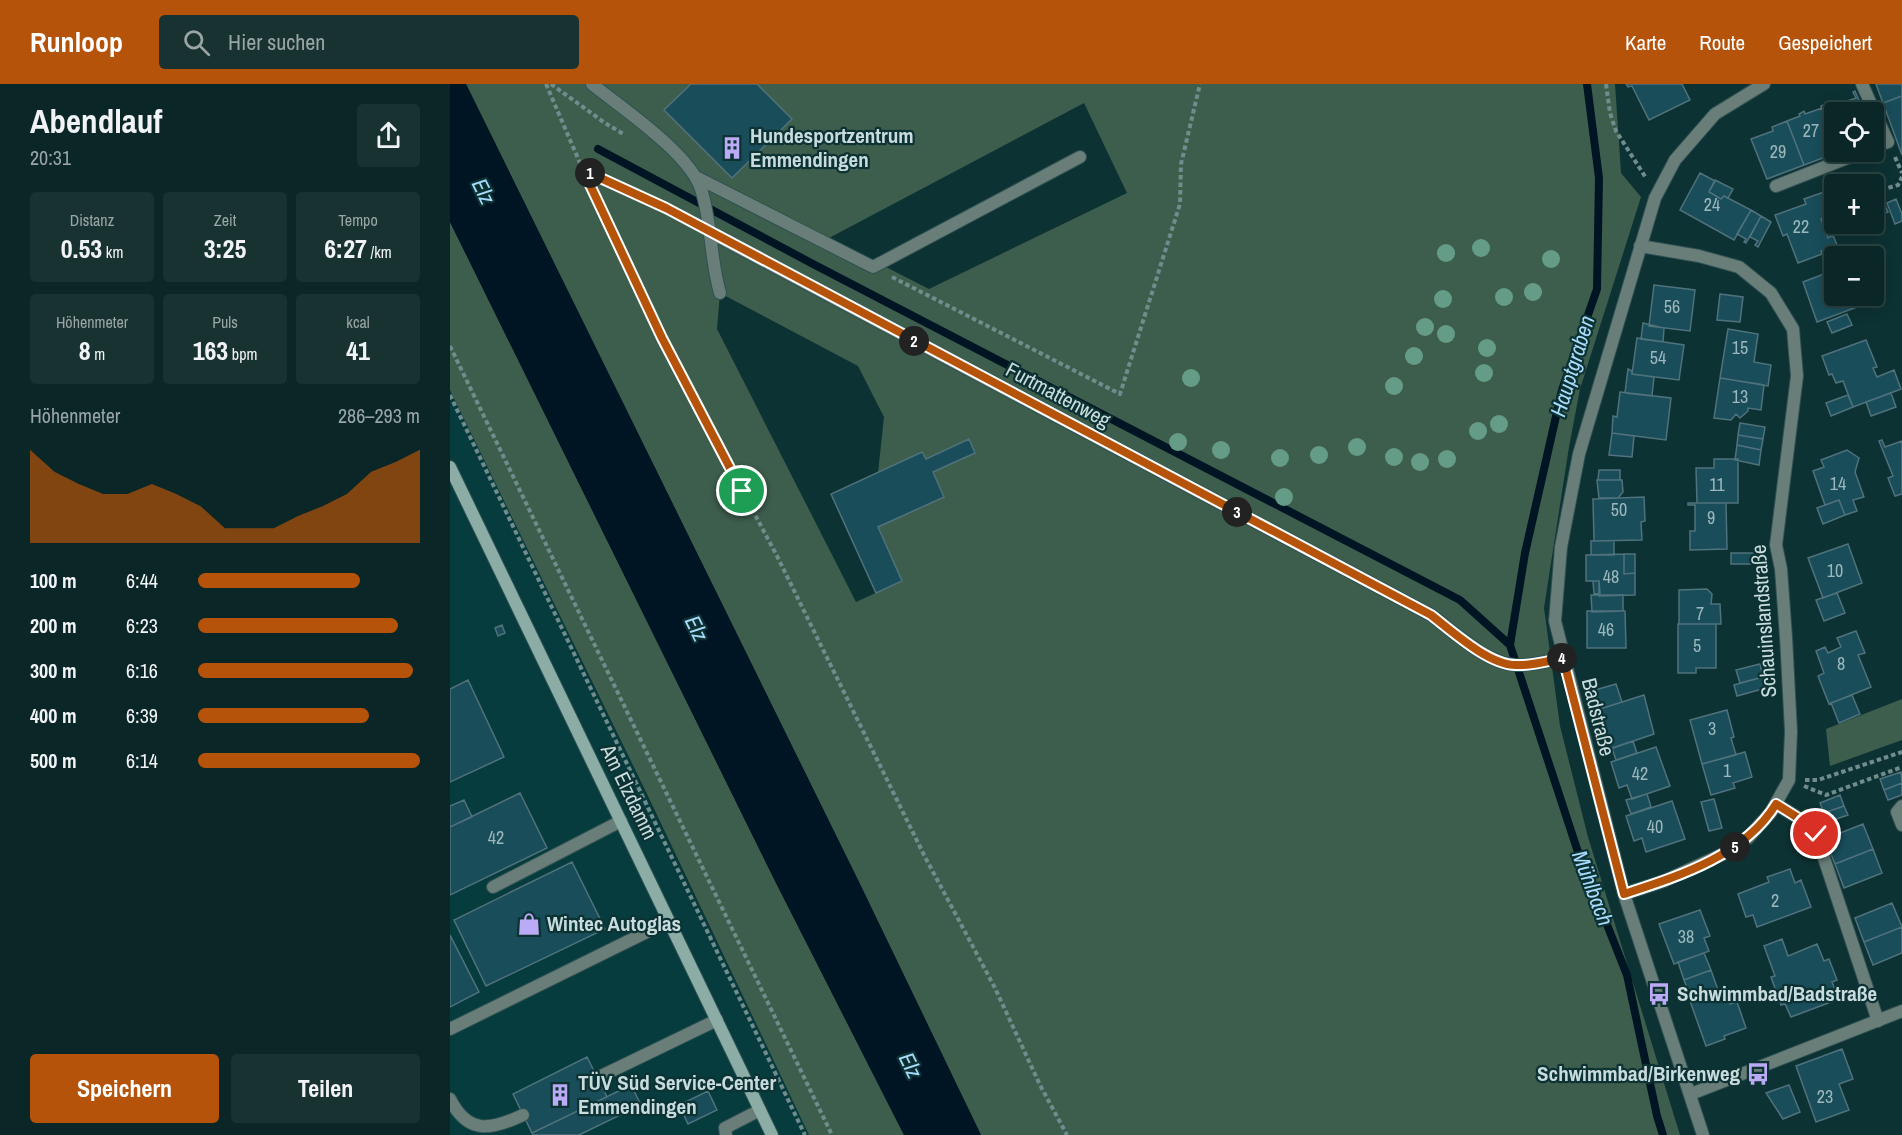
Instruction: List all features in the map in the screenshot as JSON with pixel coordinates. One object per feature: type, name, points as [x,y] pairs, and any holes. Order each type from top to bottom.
[{"type":"street","points":[[592,84],[674,150],[698,183],[708,218],[715,274],[720,293]]},
{"type":"street","name":"Badstraße","points":[[1703,1135],[1624,894],[1555,621],[1560,547],[1579,454],[1655,198],[1675,160],[1715,114],[1764,84]]},
{"type":"street","points":[[1862,84],[1870,102]]},
{"type":"street","points":[[698,183],[873,267],[1080,157]]},
{"type":"street","points":[[1776,186],[1837,162]]},
{"type":"street","name":"Furtmattenweg","points":[[711,233],[1421,610],[1479,650],[1501,662],[1515,665],[1563,658]]},
{"type":"street","name":"Schauinslandstraße","points":[[1624,894],[1664,881],[1723,854],[1748,838],[1776,804],[1789,780],[1791,731],[1781,568],[1776,545],[1797,376],[1793,329],[1771,293],[1739,267],[1699,256],[1640,246]]},
{"type":"street","name":"Am Elzdamm","points":[[450,467],[772,1135]]},
{"type":"street","points":[[1776,804],[1800,819],[1816,834],[1878,1021]]},
{"type":"street","points":[[1902,806],[1897,812],[1902,825]]},
{"type":"street","points":[[493,887],[621,821]]},
{"type":"street","points":[[450,1029],[669,921]]},
{"type":"street","points":[[1690,1094],[1902,1011]]},
{"type":"street","points":[[597,1078],[717,1020]]},
{"type":"street","points":[[450,1099],[455,1111],[469,1124],[482,1129],[501,1125],[523,1115]]},
{"type":"street","points":[[726,1135],[726,1128],[760,1110]]},
{"type":"path","points":[[546,84],[583,170],[662,338],[777,556],[919,844],[996,988],[1040,1085],[1066,1135]]},
{"type":"path","points":[[873,267],[1120,394],[1180,204],[1180,164],[1200,84]]},
{"type":"path","points":[[1606,84],[1617,131],[1642,169],[1655,198]]},
{"type":"path","points":[[583,170],[666,208],[711,233]]},
{"type":"path","points":[[1884,189],[1898,185],[1902,177]]},
{"type":"path","points":[[450,346],[832,1135]]},
{"type":"path","points":[[450,395],[806,1135]]},
{"type":"path","points":[[1789,780],[1818,780],[1902,752]]},
{"type":"path","points":[[1789,780],[1826,795],[1902,767]]},
{"type":"shaded area","points":[[450,390],[569,634],[809,1135],[450,1135]]},
{"type":"green space","points":[[466,84],[1615,84],[1621,173],[1641,197],[1580,389],[1544,608],[1560,726],[1588,837],[1680,1135],[981,1135]],"holes":[[[1084,103],[1127,193],[929,289],[829,238]],[[720,293],[858,366],[884,417],[878,473],[922,452],[926,459],[969,440],[975,453],[933,472],[878,527],[902,581],[856,602],[717,329]]]},
{"type":"green space","points":[[450,222],[775,881],[904,1135],[809,1135],[647,794],[450,390]]},
{"type":"green space","points":[[1902,699],[1902,740],[1830,766],[1826,729]]},
{"type":"water","name":"Elz","points":[[450,84],[466,84],[981,1135],[904,1135],[775,881],[450,222]]},
{"type":"building","name":"Hundesportzentrum Emmendingen","points":[[691,84],[757,84],[792,119],[732,178],[664,110]]},
{"type":"building","points":[[1626,84],[1682,84],[1690,100],[1649,120],[1632,86],[1628,87]]},
{"type":"building","points":[[1876,84],[1902,84],[1902,96],[1883,102]]},
{"type":"building","points":[[1855,91],[1860,102],[1845,102],[1856,98],[1853,92]]},
{"type":"building","points":[[1902,96],[1902,155],[1884,106],[1884,103]]},
{"type":"building","points":[[1822,108],[1824,158],[1804,165],[1787,121],[1800,116],[1799,114],[1804,111],[1805,114]]},
{"type":"building","points":[[1787,121],[1804,165],[1767,179],[1751,139],[1773,131],[1772,127]]},
{"type":"building","points":[[1700,173],[1715,181],[1709,192],[1721,199],[1724,196],[1751,210],[1734,240],[1680,210]]},
{"type":"building","points":[[1715,180],[1733,189],[1728,198],[1724,196],[1721,199],[1709,192]]},
{"type":"building","points":[[1824,192],[1824,218],[1821,219],[1824,234],[1828,238],[1833,235],[1837,245],[1824,246],[1822,254],[1798,263],[1787,234],[1783,236],[1775,215],[1806,204],[1804,199]]},
{"type":"building","points":[[1896,199],[1902,214],[1902,221],[1895,224],[1887,203]]},
{"type":"building","points":[[1751,210],[1761,216],[1746,243],[1744,242],[1746,239],[1737,234]]},
{"type":"building","points":[[1761,216],[1771,222],[1758,247],[1755,245],[1758,241],[1750,237]]},
{"type":"building","points":[[1824,274],[1824,306],[1857,307],[1817,322],[1803,282]]},
{"type":"building","points":[[1654,285],[1695,290],[1690,331],[1649,326]]},
{"type":"building","points":[[1720,294],[1743,297],[1740,322],[1717,320]]},
{"type":"building","points":[[1847,314],[1852,325],[1832,333],[1827,322]]},
{"type":"building","points":[[1643,323],[1664,328],[1663,342],[1641,339]]},
{"type":"building","points":[[1728,329],[1758,334],[1754,362],[1771,365],[1768,386],[1720,378]]},
{"type":"building","points":[[1637,338],[1684,345],[1679,380],[1632,374]]},
{"type":"building","points":[[1866,340],[1877,367],[1873,368],[1877,377],[1894,370],[1901,389],[1853,407],[1843,381],[1836,383],[1832,374],[1829,375],[1822,356]]},
{"type":"building","points":[[1628,369],[1632,371],[1632,374],[1654,377],[1652,396],[1625,393]]},
{"type":"building","points":[[1720,378],[1764,385],[1761,410],[1748,408],[1748,411],[1740,418],[1736,414],[1731,420],[1714,418]]},
{"type":"building","points":[[1620,392],[1671,398],[1666,440],[1612,433],[1613,416],[1617,417]]},
{"type":"building","points":[[1891,393],[1896,407],[1871,416],[1866,402]]},
{"type":"building","points":[[1848,395],[1853,407],[1831,416],[1826,403]]},
{"type":"building","points":[[1740,423],[1765,427],[1763,439],[1738,435]]},
{"type":"building","points":[[1612,433],[1634,436],[1632,457],[1609,455]]},
{"type":"building","points":[[1738,435],[1763,439],[1761,450],[1737,445]]},
{"type":"building","points":[[969,439],[975,453],[933,472],[944,497],[878,527],[902,581],[876,593],[831,494],[922,452],[926,459]]},
{"type":"building","points":[[1882,440],[1885,447],[1902,441],[1902,494],[1895,496],[1888,478],[1893,476],[1879,441]]},
{"type":"building","points":[[1737,445],[1761,450],[1759,465],[1735,460]]},
{"type":"building","points":[[1847,450],[1859,458],[1855,472],[1864,497],[1853,500],[1857,511],[1845,515],[1839,500],[1825,505],[1813,471],[1824,467],[1821,460]]},
{"type":"building","points":[[1714,459],[1738,459],[1738,503],[1697,503],[1696,468],[1714,468]]},
{"type":"building","points":[[1599,470],[1620,470],[1620,480],[1598,480]]},
{"type":"building","points":[[1597,480],[1622,480],[1623,492],[1618,498],[1599,498]]},
{"type":"building","points":[[1644,497],[1645,521],[1641,522],[1642,540],[1594,541],[1593,499]]},
{"type":"building","points":[[1839,500],[1845,515],[1823,524],[1817,508]]},
{"type":"building","points":[[1688,503],[1726,503],[1727,549],[1690,550],[1690,531],[1695,531],[1695,505],[1688,505]]},
{"type":"building","points":[[1591,541],[1614,541],[1614,555],[1591,555]]},
{"type":"building","points":[[1848,544],[1862,583],[1823,598],[1808,558]]},
{"type":"building","points":[[1731,553],[1754,553],[1754,564],[1731,564]]},
{"type":"building","points":[[1624,554],[1624,574],[1635,573],[1635,595],[1599,596],[1599,581],[1586,581],[1586,555]]},
{"type":"building","points":[[1624,554],[1635,554],[1635,573],[1624,574]]},
{"type":"building","points":[[1593,581],[1599,581],[1600,593],[1594,594]]},
{"type":"building","points":[[1707,589],[1712,594],[1711,604],[1720,604],[1721,624],[1679,624],[1679,590]]},
{"type":"building","points":[[1837,593],[1845,613],[1824,621],[1816,600]]},
{"type":"building","points":[[1591,595],[1623,595],[1623,611],[1592,612]]},
{"type":"building","points":[[1587,611],[1625,611],[1626,648],[1587,648]]},
{"type":"building","points":[[1678,624],[1716,624],[1716,668],[1696,668],[1696,673],[1678,673]]},
{"type":"building","points":[[502,625],[505,633],[498,636],[495,628]]},
{"type":"building","points":[[1856,631],[1865,653],[1858,655],[1871,687],[1829,704],[1818,676],[1824,673],[1816,651],[1825,647],[1828,653],[1841,647],[1837,638]]},
{"type":"building","points":[[1760,664],[1763,677],[1740,683],[1736,670]]},
{"type":"building","points":[[1763,677],[1766,688],[1737,696],[1734,685]]},
{"type":"building","points":[[468,680],[504,757],[450,782],[450,689]]},
{"type":"building","points":[[1616,684],[1622,702],[1600,709],[1595,690]]},
{"type":"building","points":[[1644,695],[1654,734],[1610,749],[1597,710]]},
{"type":"building","points":[[1852,695],[1860,714],[1839,723],[1831,703]]},
{"type":"building","points":[[1727,710],[1736,755],[1702,764],[1690,720]]},
{"type":"building","points":[[1633,741],[1637,753],[1616,760],[1612,748]]},
{"type":"building","points":[[1656,747],[1670,786],[1632,799],[1627,785],[1619,788],[1611,762]]},
{"type":"building","points":[[1745,752],[1752,777],[1733,783],[1735,788],[1711,795],[1702,764]]},
{"type":"building","points":[[1901,772],[1902,783],[1884,790],[1880,779]]},
{"type":"building","points":[[1902,783],[1902,795],[1888,800],[1884,790]]},
{"type":"building","points":[[520,793],[547,848],[450,895],[450,827]]},
{"type":"building","points":[[1647,794],[1651,807],[1631,814],[1626,800]]},
{"type":"building","points":[[1840,795],[1844,806],[1824,813],[1820,803]]},
{"type":"building","points":[[1714,799],[1722,828],[1709,831],[1701,802]]},
{"type":"building","points":[[464,800],[472,817],[450,827],[450,806]]},
{"type":"building","points":[[1672,801],[1685,839],[1646,852],[1642,838],[1634,841],[1626,816]]},
{"type":"building","points":[[1844,806],[1848,815],[1827,822],[1824,813]]},
{"type":"building","points":[[1863,824],[1873,849],[1835,864],[1825,839]]},
{"type":"building","points":[[1873,849],[1882,873],[1844,888],[1835,864]]},
{"type":"building","name":"Wintec Autoglas","points":[[572,862],[605,929],[486,986],[454,920]]},
{"type":"building","points":[[1790,869],[1795,883],[1801,880],[1811,907],[1757,927],[1753,915],[1746,917],[1738,894],[1769,882],[1767,877]]},
{"type":"building","points":[[1892,903],[1902,927],[1864,942],[1855,918]]},
{"type":"building","points":[[1700,910],[1710,936],[1704,938],[1709,951],[1674,964],[1659,924]]},
{"type":"building","points":[[1902,927],[1902,953],[1873,965],[1864,942]]},
{"type":"building","points":[[450,935],[479,992],[450,1007]]},
{"type":"building","points":[[1782,939],[1788,956],[1817,944],[1824,961],[1829,959],[1837,980],[1832,982],[1839,999],[1791,1017],[1785,1004],[1781,1005],[1771,977],[1775,976],[1764,946]]},
{"type":"building","points":[[1704,953],[1711,970],[1684,980],[1678,962]]},
{"type":"building","points":[[1711,970],[1718,990],[1692,1001],[1684,980]]},
{"type":"building","points":[[1724,989],[1730,1004],[1737,1002],[1746,1028],[1706,1046],[1690,1001]]},
{"type":"building","points":[[1842,1049],[1853,1079],[1839,1084],[1849,1110],[1816,1122],[1796,1066]]},
{"type":"building","name":"TÜV Süd Service-Center Emmendingen","points":[[587,1057],[607,1097],[532,1133],[513,1094]]},
{"type":"building","points":[[631,1085],[641,1105],[579,1135],[533,1135],[532,1133]]},
{"type":"building","points":[[1789,1085],[1800,1112],[1783,1119],[1766,1093]]},
{"type":"building","points":[[708,1091],[717,1110],[688,1124],[679,1105]]},
{"type":"waterway","name":"Hauptgraben","points":[[1587,84],[1599,178],[1597,289],[1562,390],[1525,553],[1510,645],[1577,849],[1627,975],[1663,1135]]},
{"type":"waterway","points":[[598,149],[813,264],[1460,600],[1510,645]]},
{"type":"place","name":"Hundesportzentrum Emmendingen","points":[[732,148]]},
{"type":"place","name":"Wintec Autoglas","points":[[529,924]]},
{"type":"place","name":"Schwimmbad/Badstraße","points":[[1659,994]]},
{"type":"place","name":"Schwimmbad/Birkenweg","points":[[1758,1074]]},
{"type":"place","name":"TÜV Süd Service-Center Emmendingen","points":[[560,1095]]},
{"type":"route","points":[[742,491],[662,338],[583,170],[666,208],[1431,615],[1479,650],[1501,662],[1515,665],[1563,658],[1624,894],[1664,881],[1723,854],[1748,838],[1776,804],[1800,819],[1816,834]]},
{"type":"water label","name":"Mühlbach","points":[[1593,888]]}]
